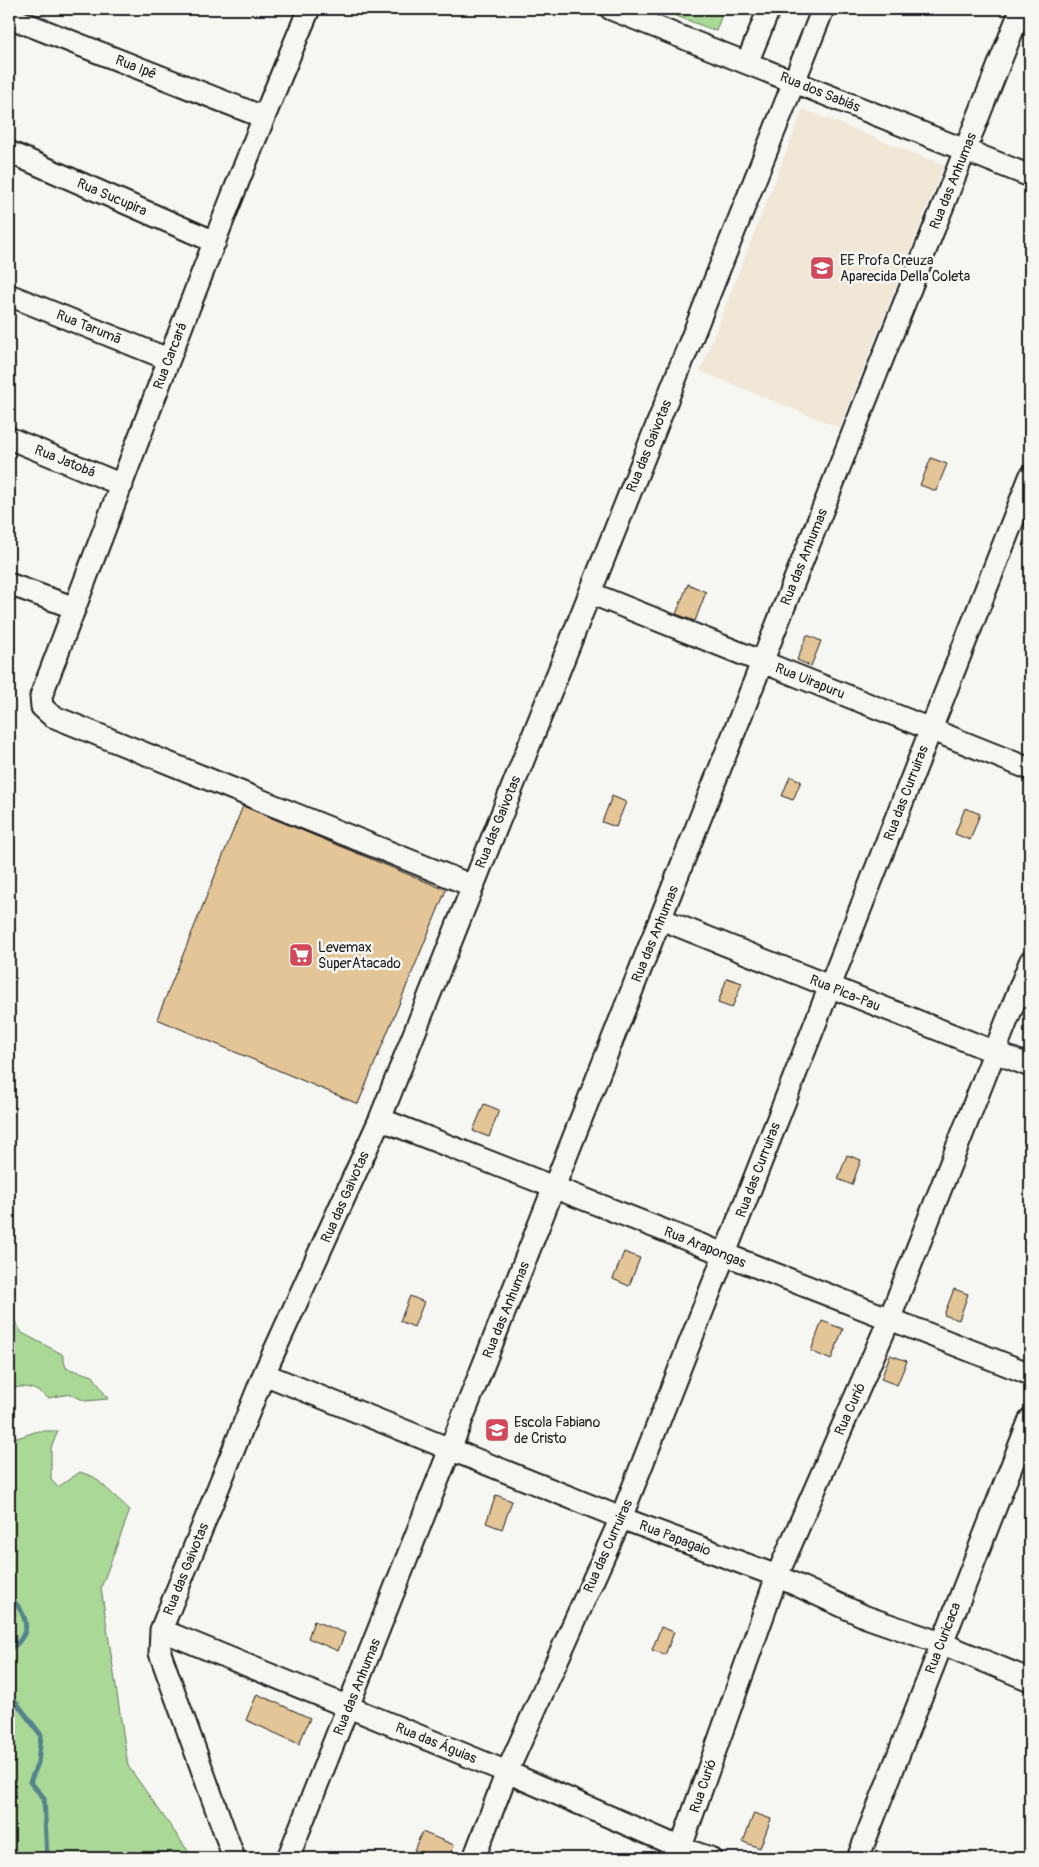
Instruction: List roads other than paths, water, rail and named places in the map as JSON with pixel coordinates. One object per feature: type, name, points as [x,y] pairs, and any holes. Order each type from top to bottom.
[{"type":"street","name":"Rua Carcará","points":[[309,9],[263,117],[168,359],[41,696],[42,707],[52,716],[473,886]]},
{"type":"street","name":"Rua dos Sabiás","points":[[611,9],[1030,176]]},
{"type":"street","points":[[747,63],[770,9]]},
{"type":"street","name":"Rua das Gaivotas","points":[[161,1630],[264,1374],[380,1119],[823,9]]},
{"type":"street","name":"Rua das Anhumas","points":[[288,1858],[1021,9]]},
{"type":"street","name":"Rua Ipê","points":[[10,16],[263,117]]},
{"type":"street","name":"Rua Sucupira","points":[[9,152],[214,242]]},
{"type":"street","name":"Rua Tarumã","points":[[9,295],[168,359]]},
{"type":"street","name":"Rua Jatobá","points":[[9,438],[122,484]]},
{"type":"street","name":"Rua das Curruiras","points":[[474,1858],[507,1772],[621,1518],[1030,477]]},
{"type":"street","points":[[9,584],[75,608]]},
{"type":"street","name":"Rua Uirapuru","points":[[590,594],[1030,769]]},
{"type":"street","name":"Rua Pica-Pau","points":[[661,919],[1030,1066]]},
{"type":"street","name":"Rua Curió","points":[[680,1853],[777,1576],[889,1320],[1030,962]]},
{"type":"street","name":"Rua Arapongas","points":[[380,1119],[1030,1374]]},
{"type":"street","name":"Rua Papagaio","points":[[264,1374],[621,1518],[777,1576],[866,1617],[941,1643],[1030,1680]]},
{"type":"street","name":"Rua Curicaca","points":[[858,1858],[1030,1419]]},
{"type":"street","points":[[161,1630],[160,1653],[234,1858]]},
{"type":"street","name":"Rua das Águias","points":[[161,1630],[507,1772],[680,1853],[710,1858]]},
{"type":"waterway","points":[[9,1596],[21,1610],[26,1624],[22,1637],[9,1650]]},
{"type":"waterway","points":[[9,1693],[41,1735],[38,1763],[30,1782],[44,1798],[47,1858]]},
{"type":"place","name":"EE Profª Creuza Aparecida Della Coleta","points":[[822,268]]},
{"type":"place","name":"Levemax SuperAtacado","points":[[301,955]]},
{"type":"place","name":"Escola Fabiano de Cristo","points":[[497,1430]]}]
